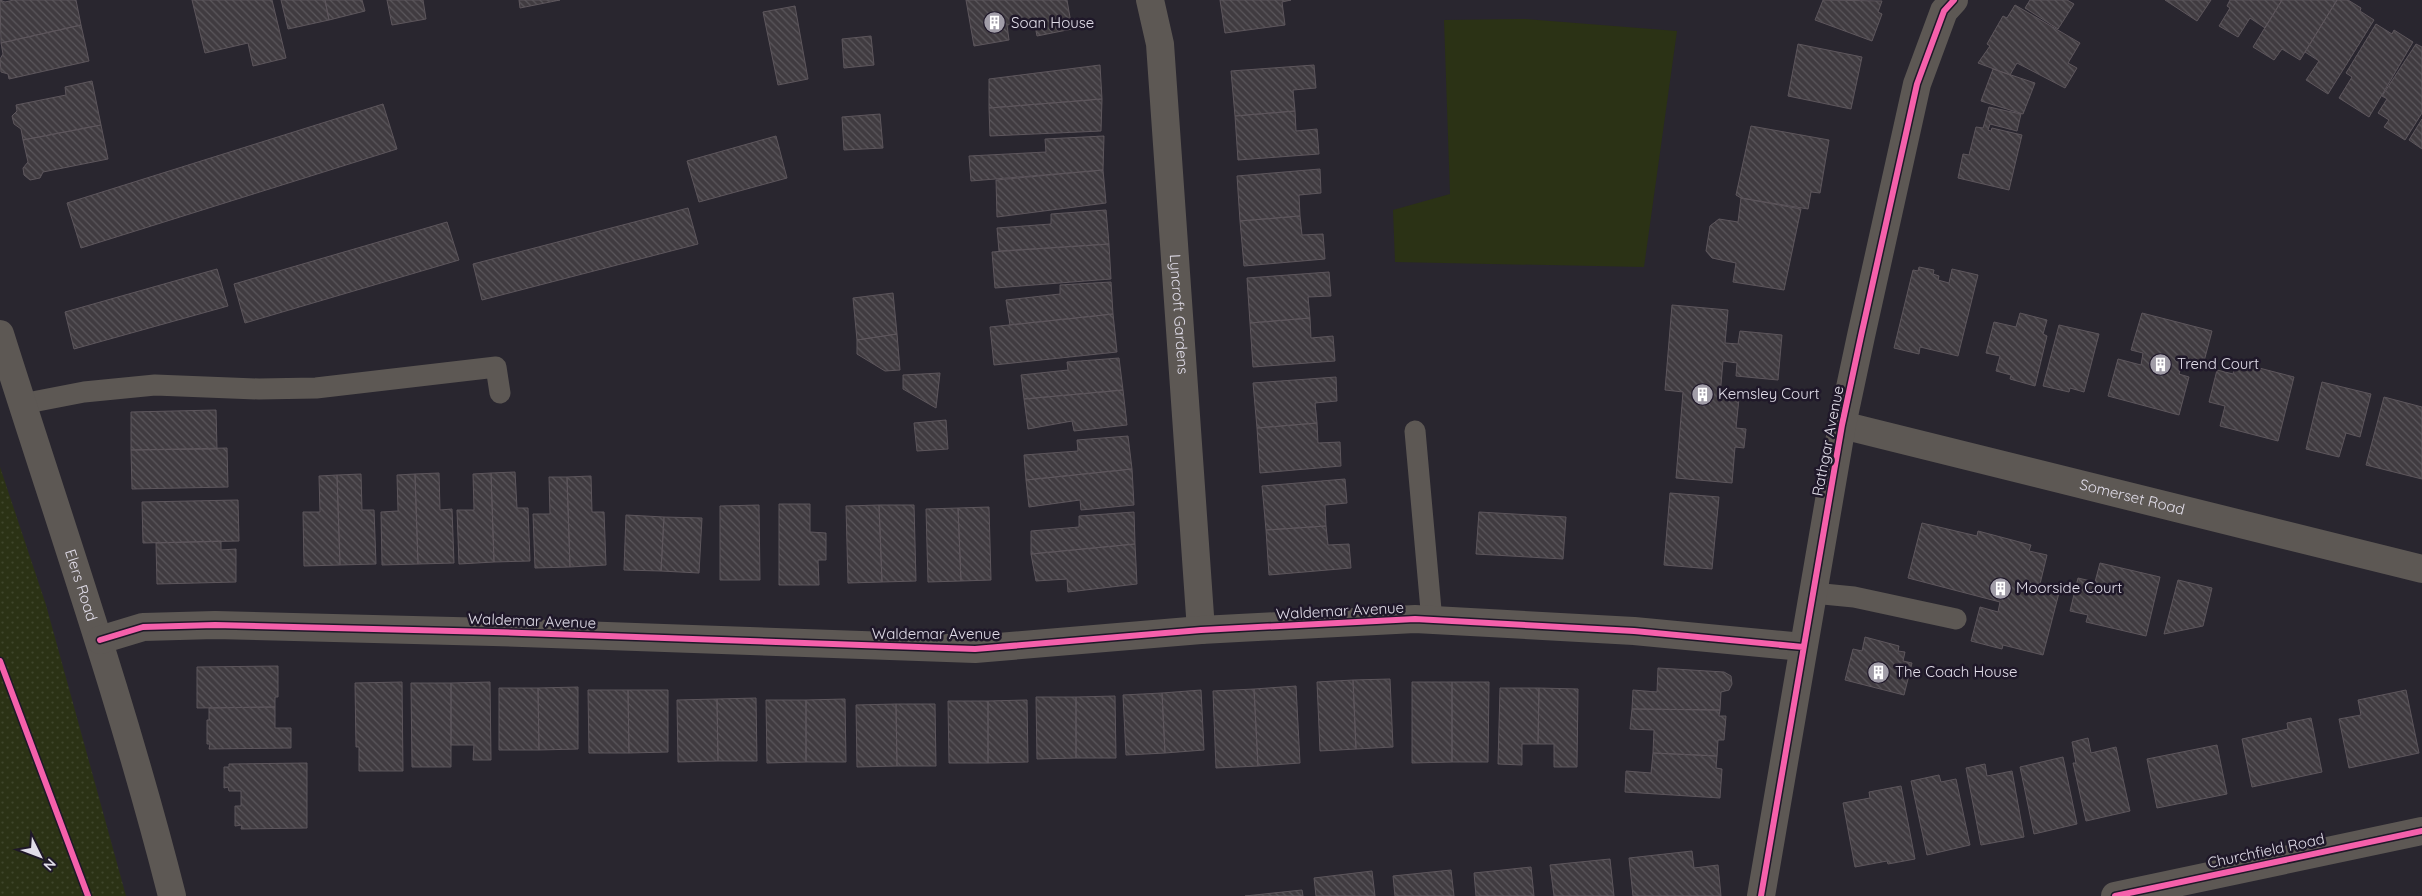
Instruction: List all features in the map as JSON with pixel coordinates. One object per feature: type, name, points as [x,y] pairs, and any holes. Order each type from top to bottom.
[{"type":"street","name":"Lyncroft Gardens","points":[[1150,0],[1160,44],[1201,630]]},
{"type":"street","name":"Rathgar Avenue","points":[[1761,896],[1842,425],[1917,84],[1944,11],[1954,0]]},
{"type":"street","name":"Elers Road","points":[[0,334],[100,640],[155,829],[172,896]]},
{"type":"street","name":"Somerset Road","points":[[1842,425],[2422,569]]},
{"type":"street","name":"Waldemar Avenue","points":[[100,640],[143,627],[215,625],[493,632],[975,649],[1201,630],[1415,619],[1634,631],[1803,647]]},
{"type":"street","name":"Churchfield Road","points":[[2115,896],[2422,831]]},
{"type":"lane","points":[[22,404],[84,392],[155,385],[259,389],[316,388],[496,367],[500,393]]},
{"type":"lane","points":[[1415,431],[1432,621]]},
{"type":"lane","points":[[1813,594],[1854,597],[1956,620]]},
{"type":"path","points":[[0,661],[88,896]]},
{"type":"green space","points":[[1525,19],[1677,31],[1644,267],[1395,262],[1393,210],[1450,194],[1444,20]]},
{"type":"green space","points":[[0,467],[46,605],[126,896],[0,896]]},
{"type":"building","points":[[0,0],[5,2],[14,0],[76,0],[81,25],[1,43]]},
{"type":"building","points":[[192,0],[272,0],[286,58],[253,66],[248,43],[205,53]]},
{"type":"building","points":[[281,0],[325,0],[329,20],[288,29]]},
{"type":"building","points":[[325,0],[362,0],[365,11],[329,20]]},
{"type":"building","points":[[387,0],[423,0],[426,19],[392,25]]},
{"type":"building","points":[[519,0],[560,0],[520,8]]},
{"type":"building","name":"Soan House","points":[[966,0],[1067,0],[1072,29],[1037,36],[1034,21],[1007,25],[1009,40],[974,46]]},
{"type":"building","points":[[1220,0],[1291,0],[1282,2],[1285,25],[1225,33]]},
{"type":"building","points":[[1823,0],[1882,1],[1878,12],[1882,14],[1872,41],[1815,20]]},
{"type":"building","points":[[2030,0],[2067,0],[2074,4],[2058,29],[2025,8]]},
{"type":"building","points":[[2165,0],[2211,0],[2197,21]]},
{"type":"building","points":[[2230,0],[2282,0],[2265,28],[2250,18],[2238,37],[2219,26],[2230,8],[2227,6]]},
{"type":"building","points":[[2282,0],[2337,0],[2300,60],[2282,49],[2274,60],[2253,47]]},
{"type":"building","points":[[2337,0],[2348,0],[2361,8],[2360,11],[2374,20],[2328,94],[2306,80],[2319,61],[2305,52]]},
{"type":"building","points":[[2015,5],[2080,43],[2068,63],[2077,68],[2065,88],[2017,63],[2010,75],[1978,63],[1990,46],[1987,44],[2003,16],[2007,18]]},
{"type":"building","points":[[795,6],[808,79],[778,85],[763,12]]},
{"type":"building","points":[[2376,24],[2392,34],[2394,30],[2413,42],[2369,117],[2339,98],[2352,77],[2346,73]]},
{"type":"building","points":[[81,25],[89,61],[9,79],[8,74],[1,72],[0,59],[3,54],[1,43]]},
{"type":"building","points":[[871,36],[874,65],[844,68],[842,39]]},
{"type":"building","points":[[1798,44],[1862,57],[1851,109],[1788,96]]},
{"type":"building","points":[[2416,44],[2422,47],[2422,113],[2405,140],[2384,127],[2389,120],[2378,113],[2387,99],[2382,96]]},
{"type":"building","points":[[1100,65],[1102,99],[989,108],[989,79]]},
{"type":"building","points":[[1314,65],[1316,88],[1293,90],[1295,111],[1235,116],[1231,71]]},
{"type":"building","points":[[1993,69],[2035,83],[2023,114],[1981,101]]},
{"type":"building","points":[[92,81],[101,125],[23,140],[21,129],[14,124],[12,116],[17,111],[16,105],[66,95],[65,87]]},
{"type":"building","points":[[1102,99],[1101,131],[990,136],[989,108]]},
{"type":"building","points":[[383,104],[397,149],[81,248],[67,203]]},
{"type":"building","points":[[1989,107],[2021,114],[2017,131],[1990,124],[1988,130],[1991,131],[1992,128],[2022,135],[2009,190],[1958,178],[1963,154],[1969,155],[1976,127],[1983,128]]},
{"type":"building","points":[[1295,111],[1296,131],[1317,129],[1319,154],[1238,160],[1235,116]]},
{"type":"building","points":[[880,114],[883,148],[844,150],[842,117]]},
{"type":"building","points":[[2422,119],[2422,149],[2409,140]]},
{"type":"building","points":[[101,125],[108,159],[43,172],[40,178],[30,180],[24,175],[23,168],[28,162],[23,140]]},
{"type":"building","points":[[1751,126],[1829,140],[1820,193],[1811,192],[1808,209],[1741,198],[1736,195]]},
{"type":"building","points":[[776,136],[787,178],[699,202],[687,161]]},
{"type":"building","points":[[1104,136],[1103,170],[971,181],[969,156],[1046,152],[1045,139]]},
{"type":"building","points":[[1320,169],[1321,193],[1299,195],[1300,216],[1240,221],[1237,176]]},
{"type":"building","points":[[1103,170],[1106,203],[997,217],[996,180]]},
{"type":"building","points":[[1741,198],[1801,209],[1784,290],[1733,282],[1736,263],[1712,258],[1706,251],[1710,226],[1719,219],[1738,222]]},
{"type":"building","points":[[688,208],[698,244],[482,300],[473,264]]},
{"type":"building","points":[[1106,210],[1109,244],[999,251],[997,228],[1051,224],[1051,214]]},
{"type":"building","points":[[1300,216],[1302,235],[1323,234],[1325,259],[1244,266],[1240,221]]},
{"type":"building","points":[[447,222],[459,260],[245,323],[234,284]]},
{"type":"building","points":[[1109,244],[1111,279],[995,288],[992,252]]},
{"type":"building","points":[[1919,267],[1934,270],[1933,274],[1939,276],[1938,280],[1949,283],[1952,269],[1978,275],[1958,356],[1920,347],[1919,354],[1894,348],[1913,270],[1918,271]]},
{"type":"building","points":[[217,269],[228,306],[74,349],[65,312]]},
{"type":"building","points":[[1329,272],[1331,296],[1308,297],[1310,318],[1250,323],[1247,278]]},
{"type":"building","points":[[1111,282],[1113,314],[1010,325],[1006,300],[1060,294],[1060,285]]},
{"type":"building","points":[[893,293],[897,334],[857,340],[853,298]]},
{"type":"building","name":"Kemsley Court","points":[[1672,305],[1728,310],[1725,343],[1738,344],[1740,331],[1782,335],[1778,380],[1736,376],[1737,363],[1723,361],[1720,396],[1739,398],[1736,428],[1746,429],[1744,448],[1735,447],[1732,483],[1676,478],[1683,392],[1665,390]]},
{"type":"building","points":[[2020,313],[2047,320],[2043,334],[2047,336],[2035,386],[2010,379],[2011,375],[1996,371],[2000,356],[1986,353],[1994,322],[2016,327]]},
{"type":"building","name":"Trend Court","points":[[2142,313],[2212,331],[2202,369],[2182,364],[2179,374],[2189,377],[2179,415],[2108,396],[2118,359],[2141,365],[2143,353],[2131,350]]},
{"type":"building","points":[[1113,314],[1117,352],[994,365],[990,327]]},
{"type":"building","points":[[1310,318],[1311,338],[1333,336],[1335,361],[1253,367],[1250,323]]},
{"type":"building","points":[[2059,325],[2099,334],[2084,392],[2070,388],[2069,392],[2043,386]]},
{"type":"building","points":[[897,334],[900,370],[885,371],[857,354],[857,340]]},
{"type":"building","points":[[1119,358],[1123,390],[1024,399],[1021,375],[1068,370],[1067,362]]},
{"type":"building","points":[[2236,362],[2294,377],[2278,441],[2220,426],[2225,406],[2209,402],[2217,370],[2233,374]]},
{"type":"building","points":[[940,373],[936,408],[903,389],[903,375]]},
{"type":"building","points":[[1336,377],[1337,401],[1315,403],[1317,423],[1257,428],[1253,383]]},
{"type":"building","points":[[2322,382],[2371,394],[2360,437],[2346,433],[2339,457],[2306,449]]},
{"type":"building","points":[[1123,390],[1127,425],[1074,431],[1072,421],[1028,429],[1024,399]]},
{"type":"building","points":[[2384,397],[2422,407],[2422,479],[2366,465]]},
{"type":"building","points":[[216,410],[217,449],[131,450],[131,412]]},
{"type":"building","points":[[946,420],[948,449],[917,451],[914,423]]},
{"type":"building","points":[[1317,423],[1318,443],[1340,442],[1341,466],[1260,473],[1257,428]]},
{"type":"building","points":[[1128,436],[1132,469],[1026,480],[1024,455],[1078,451],[1077,440]]},
{"type":"building","points":[[227,448],[228,487],[132,489],[131,450]]},
{"type":"building","points":[[1132,469],[1134,505],[1081,510],[1080,500],[1029,507],[1026,480]]},
{"type":"building","points":[[515,472],[517,508],[528,508],[530,561],[494,562],[491,473]]},
{"type":"building","points":[[439,473],[440,510],[452,509],[454,563],[418,564],[415,474]]},
{"type":"building","points":[[491,473],[494,562],[459,564],[457,510],[474,510],[473,474]]},
{"type":"building","points":[[361,474],[362,510],[374,510],[376,564],[340,565],[337,475]]},
{"type":"building","points":[[415,474],[418,564],[382,565],[381,512],[398,511],[397,475]]},
{"type":"building","points":[[337,475],[340,565],[304,566],[303,512],[320,512],[319,476]]},
{"type":"building","points":[[591,476],[592,512],[604,512],[606,565],[570,567],[567,477]]},
{"type":"building","points":[[549,477],[567,477],[570,567],[535,568],[533,514],[550,514]]},
{"type":"building","points":[[1345,479],[1347,503],[1325,505],[1326,526],[1266,530],[1262,486]]},
{"type":"building","points":[[1670,493],[1719,497],[1712,569],[1664,565]]},
{"type":"building","points":[[238,500],[239,541],[143,543],[142,502]]},
{"type":"building","points":[[779,504],[810,504],[810,532],[826,533],[826,560],[818,560],[819,585],[779,585]]},
{"type":"building","points":[[759,505],[760,580],[720,580],[720,506]]},
{"type":"building","points":[[879,505],[914,505],[916,581],[882,582]]},
{"type":"building","points":[[879,505],[882,582],[848,583],[846,506]]},
{"type":"building","points":[[989,507],[991,580],[961,581],[958,508]]},
{"type":"building","points":[[958,508],[961,581],[928,582],[926,509]]},
{"type":"building","points":[[1134,512],[1135,544],[1031,554],[1031,531],[1079,527],[1079,516]]},
{"type":"building","points":[[1479,512],[1566,517],[1563,559],[1476,554]]},
{"type":"building","points":[[626,515],[664,517],[661,571],[624,570]]},
{"type":"building","points":[[664,517],[702,518],[699,573],[661,571]]},
{"type":"building","name":"Moorside Court","points":[[1922,523],[1977,536],[1978,531],[2031,545],[2029,551],[2047,555],[2040,584],[2060,589],[2043,655],[2003,645],[2002,649],[1971,641],[1980,607],[1998,612],[2000,602],[1908,578]]},
{"type":"building","points":[[1326,526],[1328,545],[1349,544],[1351,568],[1269,575],[1266,530]]},
{"type":"building","points":[[221,541],[221,550],[236,549],[236,582],[157,584],[156,543]]},
{"type":"building","points":[[1135,544],[1137,584],[1068,592],[1067,579],[1036,581],[1031,554]]},
{"type":"building","points":[[2100,563],[2160,577],[2146,636],[2086,622],[2088,615],[2070,611],[2078,578],[2095,582]]},
{"type":"building","points":[[2178,580],[2212,588],[2203,626],[2164,634]]},
{"type":"building","name":"The Coach House","points":[[1865,637],[1899,646],[1898,651],[1905,652],[1903,661],[1912,663],[1904,695],[1845,680],[1853,649],[1862,651]]},
{"type":"building","points":[[278,666],[278,697],[275,697],[275,707],[197,708],[197,667]]},
{"type":"building","points":[[1658,668],[1724,672],[1731,676],[1732,684],[1729,690],[1721,692],[1720,710],[1632,709],[1633,690],[1657,692]]},
{"type":"building","points":[[1390,679],[1393,747],[1356,749],[1353,680]]},
{"type":"building","points":[[1353,680],[1356,749],[1320,751],[1317,682]]},
{"type":"building","points":[[402,682],[403,771],[359,771],[359,747],[356,747],[355,683]]},
{"type":"building","points":[[490,682],[491,760],[473,760],[474,745],[451,745],[451,683]]},
{"type":"building","points":[[1412,682],[1452,682],[1452,762],[1412,763]]},
{"type":"building","points":[[1452,682],[1489,682],[1488,762],[1452,762]]},
{"type":"building","points":[[411,683],[451,683],[451,767],[412,767]]},
{"type":"building","points":[[1296,686],[1300,763],[1258,766],[1254,689]]},
{"type":"building","points":[[578,687],[578,749],[539,750],[538,688]]},
{"type":"building","points":[[499,688],[538,688],[539,750],[499,750]]},
{"type":"building","points":[[1500,688],[1539,688],[1538,744],[1522,744],[1522,765],[1498,764]]},
{"type":"building","points":[[1539,688],[1578,689],[1577,767],[1554,767],[1554,744],[1538,744]]},
{"type":"building","points":[[1254,689],[1258,766],[1216,768],[1213,691]]},
{"type":"building","points":[[588,690],[628,690],[629,753],[589,753]]},
{"type":"building","points":[[628,690],[668,690],[668,752],[629,753]]},
{"type":"building","points":[[1201,690],[1204,750],[1165,753],[1162,693]]},
{"type":"building","points":[[2406,690],[2419,753],[2349,768],[2339,719],[2361,715],[2358,700]]},
{"type":"building","points":[[1162,693],[1165,753],[1126,755],[1123,695]]},
{"type":"building","points":[[1115,696],[1116,758],[1076,758],[1076,697]]},
{"type":"building","points":[[1036,697],[1076,697],[1076,758],[1037,759]]},
{"type":"building","points":[[756,698],[757,761],[718,761],[717,699]]},
{"type":"building","points":[[717,699],[718,761],[678,762],[677,700]]},
{"type":"building","points":[[845,699],[846,762],[806,762],[806,700]]},
{"type":"building","points":[[766,700],[806,700],[806,762],[767,763]]},
{"type":"building","points":[[1027,700],[1028,762],[988,763],[988,701]]},
{"type":"building","points":[[948,701],[988,701],[988,763],[949,763]]},
{"type":"building","points":[[896,704],[897,766],[857,767],[856,705]]},
{"type":"building","points":[[896,704],[935,704],[936,766],[897,766]]},
{"type":"building","points":[[275,707],[275,728],[291,728],[291,748],[209,749],[210,744],[207,744],[207,720],[209,720],[209,708]]},
{"type":"building","points":[[1632,709],[1720,710],[1719,716],[1726,716],[1724,740],[1718,740],[1717,756],[1653,753],[1654,730],[1630,729]]},
{"type":"building","points":[[2311,718],[2322,772],[2252,787],[2242,739],[2288,729],[2287,723]]},
{"type":"building","points":[[2088,738],[2091,753],[2116,747],[2130,811],[2086,821],[2073,763],[2076,763],[2072,742]]},
{"type":"building","points":[[2217,745],[2227,794],[2157,808],[2147,759]]},
{"type":"building","points":[[1653,753],[1717,756],[1716,768],[1722,769],[1720,798],[1625,792],[1626,771],[1651,773]]},
{"type":"building","points":[[2063,757],[2077,824],[2034,834],[2020,767]]},
{"type":"building","points":[[307,763],[307,828],[241,829],[242,825],[235,826],[235,806],[241,806],[241,791],[229,791],[228,787],[224,788],[224,767],[229,767],[229,764]]},
{"type":"building","points":[[1985,764],[1987,776],[2012,771],[2024,837],[1981,845],[1966,768]]},
{"type":"building","points":[[1939,775],[1941,782],[1956,779],[1970,845],[1927,855],[1911,781]]},
{"type":"building","points":[[1901,786],[1915,859],[1888,864],[1887,861],[1855,867],[1843,803],[1870,798],[1869,792]]},
{"type":"building","points":[[1692,851],[1694,868],[1718,865],[1721,896],[1633,896],[1629,858]]},
{"type":"building","points":[[1610,859],[1614,896],[1554,896],[1550,865]]},
{"type":"building","points":[[1531,867],[1534,896],[1476,896],[1474,873]]},
{"type":"building","points":[[1451,870],[1454,896],[1395,896],[1393,876]]},
{"type":"building","points":[[1372,871],[1375,896],[1316,896],[1314,878]]},
{"type":"building","points":[[1302,890],[1303,896],[1245,896]]},
{"type":"cycle path","points":[[1761,896],[1842,425],[1861,336],[1917,84],[1944,11],[1954,0]]},
{"type":"cycle path","points":[[100,640],[143,627],[215,625],[493,632],[975,649],[1201,630],[1415,619],[1634,631],[1803,647]]},
{"type":"cycle path","points":[[0,661],[88,896]]},
{"type":"cycle path","points":[[2115,896],[2422,831]]},
{"type":"place","name":"Soan House","points":[[995,23]]},
{"type":"place","name":"Trend Court","points":[[2161,364]]},
{"type":"place","name":"Kemsley Court","points":[[1702,394]]},
{"type":"place","name":"Moorside Court","points":[[2000,588]]},
{"type":"place","name":"The Coach House","points":[[1879,672]]}]
